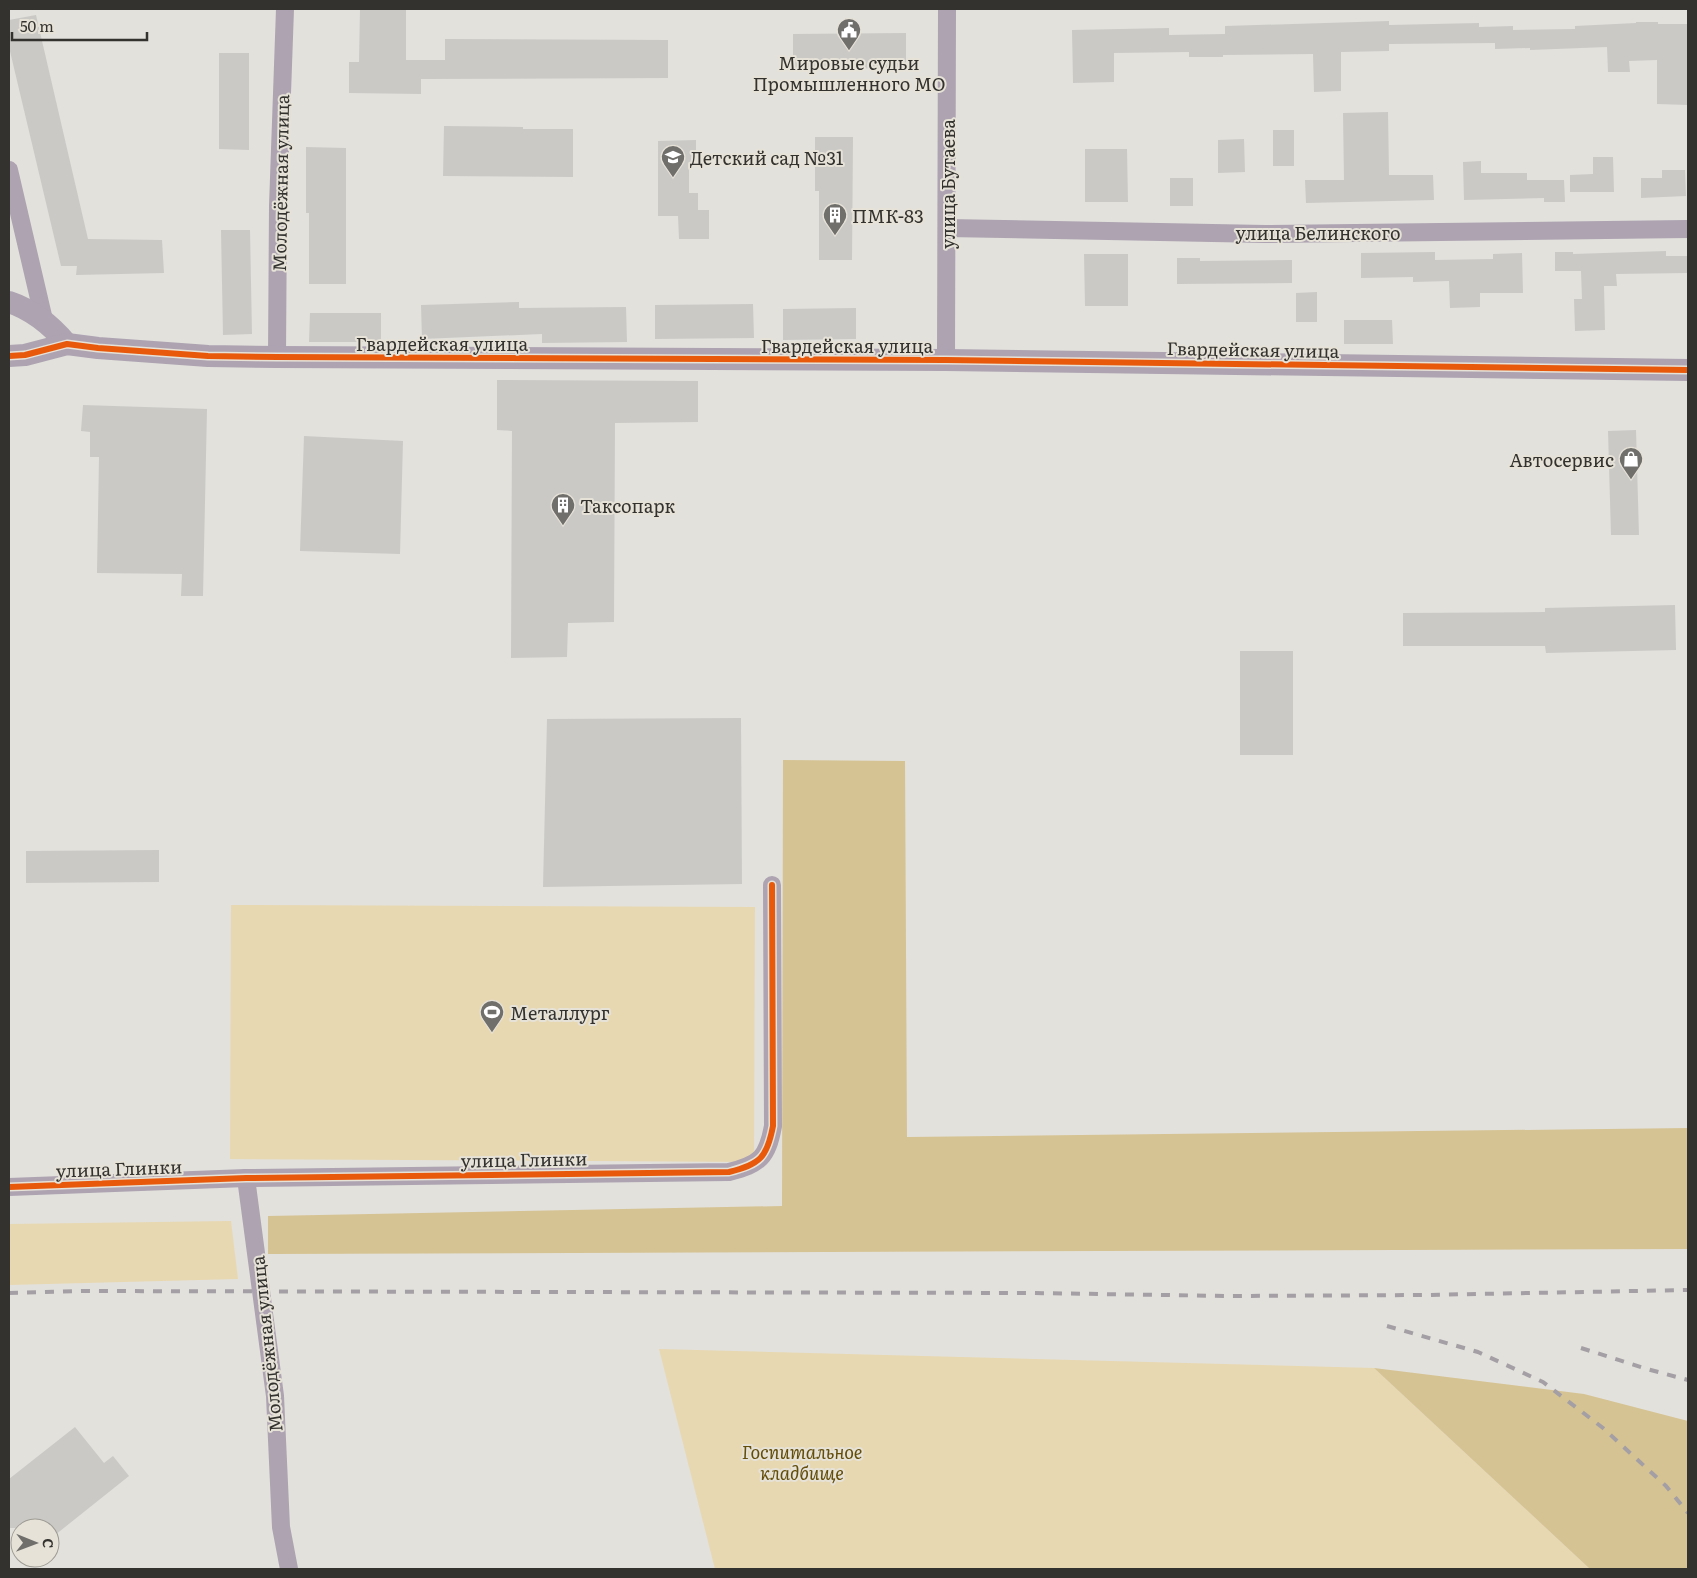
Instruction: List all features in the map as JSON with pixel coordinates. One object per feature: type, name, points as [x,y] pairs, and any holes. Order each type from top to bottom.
[{"type":"street","name":"Молодёжная улица","points":[[277,357],[278,206],[285,9]]},
{"type":"street","name":"улица Бутаева","points":[[946,360],[947,9]]},
{"type":"street","points":[[9,170],[44,320]]},
{"type":"street","name":"улица Белинского","points":[[947,228],[1265,234],[1688,229]]},
{"type":"street","points":[[9,302],[44,320],[67,344]]},
{"type":"street","name":"Гвардейская улица","points":[[9,356],[25,356],[67,344],[208,356],[946,360],[1688,370]]},
{"type":"street","name":"улица Глинки","points":[[9,1187],[246,1178],[729,1172],[749,1167],[760,1159],[770,1144],[773,1126],[772,885]]},
{"type":"street","name":"Молодёжная улица","points":[[246,1178],[276,1396],[281,1527],[289,1569]]},
{"type":"green space","name":"Металлург","points":[[231,905],[755,907],[754,1162],[230,1159]]},
{"type":"green space","points":[[231,1221],[238,1279],[9,1285],[9,1224]]},
{"type":"green space","name":"Госпитальное кладбище","points":[[659,1349],[1374,1368],[1590,1569],[715,1569]]},
{"type":"shaded area","points":[[783,760],[905,761],[907,1137],[1688,1128],[1688,1249],[268,1254],[268,1216],[782,1206]]},
{"type":"shaded area","points":[[1374,1368],[1584,1394],[1688,1421],[1688,1569],[1590,1569]]},
{"type":"building","points":[[360,9],[406,9],[406,60],[445,60],[445,39],[668,40],[668,78],[421,79],[421,94],[349,93],[349,62],[359,62]]},
{"type":"building","points":[[36,15],[88,239],[162,240],[164,273],[76,275],[77,266],[61,266],[9,47],[9,20]]},
{"type":"building","points":[[1389,21],[1389,25],[1479,23],[1479,27],[1513,26],[1513,30],[1575,29],[1575,26],[1636,22],[1688,24],[1688,105],[1657,104],[1657,60],[1629,61],[1630,72],[1608,72],[1607,47],[1530,50],[1530,48],[1495,49],[1495,43],[1389,44],[1389,51],[1341,52],[1341,91],[1314,92],[1313,54],[1189,57],[1189,52],[1114,53],[1114,82],[1073,83],[1072,30],[1169,28],[1169,35],[1225,34],[1225,26]]},
{"type":"building","name":"Мировые судьи Промышленного МО","points":[[906,33],[906,68],[793,69],[793,34]]},
{"type":"building","points":[[219,53],[249,53],[249,150],[219,149]]},
{"type":"building","points":[[1388,112],[1389,175],[1433,175],[1434,200],[1306,203],[1305,180],[1344,180],[1343,113]]},
{"type":"building","points":[[444,126],[573,129],[573,177],[443,176]]},
{"type":"building","points":[[1273,130],[1294,130],[1294,166],[1273,166]]},
{"type":"building","points":[[815,137],[853,137],[852,260],[819,260],[819,191],[815,191]]},
{"type":"building","points":[[1244,139],[1245,172],[1218,173],[1218,140]]},
{"type":"building","name":"Детский сад №31","points":[[696,140],[696,163],[689,163],[689,193],[698,193],[698,210],[709,210],[709,239],[679,239],[678,216],[658,216],[658,141]]},
{"type":"building","points":[[306,147],[346,148],[346,284],[309,284],[309,213],[306,213]]},
{"type":"building","points":[[1085,149],[1127,149],[1128,202],[1085,202]]},
{"type":"building","points":[[1593,157],[1613,157],[1614,192],[1570,192],[1570,175],[1593,174]]},
{"type":"building","points":[[1481,161],[1481,173],[1527,173],[1527,180],[1564,180],[1565,202],[1544,202],[1544,198],[1464,200],[1463,162]]},
{"type":"building","points":[[1662,170],[1685,170],[1686,196],[1641,198],[1641,178],[1662,178]]},
{"type":"building","points":[[1170,178],[1193,178],[1193,206],[1170,206]]},
{"type":"building","points":[[221,230],[250,230],[252,334],[223,335]]},
{"type":"building","points":[[1666,251],[1666,256],[1688,256],[1688,273],[1616,274],[1617,286],[1604,286],[1605,330],[1575,331],[1574,299],[1582,299],[1581,271],[1555,271],[1555,252],[1573,252],[1573,254]]},
{"type":"building","points":[[1435,252],[1435,260],[1493,259],[1493,254],[1522,253],[1523,293],[1480,293],[1480,307],[1450,308],[1449,281],[1413,282],[1413,277],[1361,278],[1361,253]]},
{"type":"building","points":[[1084,254],[1128,254],[1128,306],[1085,306]]},
{"type":"building","points":[[1177,258],[1200,258],[1200,261],[1292,260],[1292,283],[1177,284]]},
{"type":"building","points":[[1317,292],[1317,322],[1296,322],[1296,293]]},
{"type":"building","points":[[519,302],[519,308],[626,307],[627,342],[542,343],[542,334],[422,339],[421,305]]},
{"type":"building","points":[[753,304],[754,338],[655,339],[655,305]]},
{"type":"building","points":[[856,308],[856,339],[783,340],[783,309]]},
{"type":"building","points":[[310,313],[381,313],[381,342],[309,342]]},
{"type":"building","points":[[1344,320],[1392,320],[1393,344],[1344,344]]},
{"type":"building","name":"Таксопарк","points":[[497,380],[698,381],[698,422],[615,423],[614,622],[568,623],[567,657],[511,658],[512,431],[497,430]]},
{"type":"building","points":[[83,405],[207,409],[203,596],[181,596],[182,574],[97,573],[99,457],[90,457],[90,432],[81,431]]},
{"type":"building","points":[[1636,430],[1639,535],[1611,535],[1608,431]]},
{"type":"building","points":[[304,436],[403,441],[400,554],[300,551]]},
{"type":"building","points":[[1675,605],[1676,650],[1546,653],[1545,646],[1403,646],[1403,613],[1545,612],[1545,608]]},
{"type":"building","points":[[1240,651],[1293,651],[1293,755],[1240,755]]},
{"type":"building","points":[[741,718],[742,884],[543,887],[547,719]]},
{"type":"building","points":[[159,850],[159,882],[26,883],[26,851]]},
{"type":"building","points":[[75,1427],[104,1463],[113,1456],[129,1476],[60,1531],[60,1518],[10,1518],[9,1528],[9,1479]]},
{"type":"railway","points":[[9,1293],[81,1291],[1032,1293],[1229,1296],[1425,1295],[1688,1290]]},
{"type":"railway","points":[[1387,1326],[1478,1352],[1543,1382],[1603,1428],[1666,1486],[1688,1513]]},
{"type":"railway","points":[[1581,1348],[1688,1380]]},
{"type":"cycle path","points":[[9,356],[25,355],[67,344],[208,356],[946,360],[1688,370]]},
{"type":"cycle path","points":[[9,1187],[246,1178],[729,1172],[748,1166],[765,1153],[773,1126],[772,885]]},
{"type":"place","name":"Мировые судьи Промышленного МО","points":[[849,51]]},
{"type":"place","name":"Детский сад №31","points":[[673,178]]},
{"type":"place","name":"ПМК-83","points":[[835,236]]},
{"type":"place","name":"Автосервис","points":[[1631,480]]},
{"type":"place","name":"Таксопарк","points":[[563,526]]},
{"type":"place","name":"Металлург","points":[[492,1033]]}]
